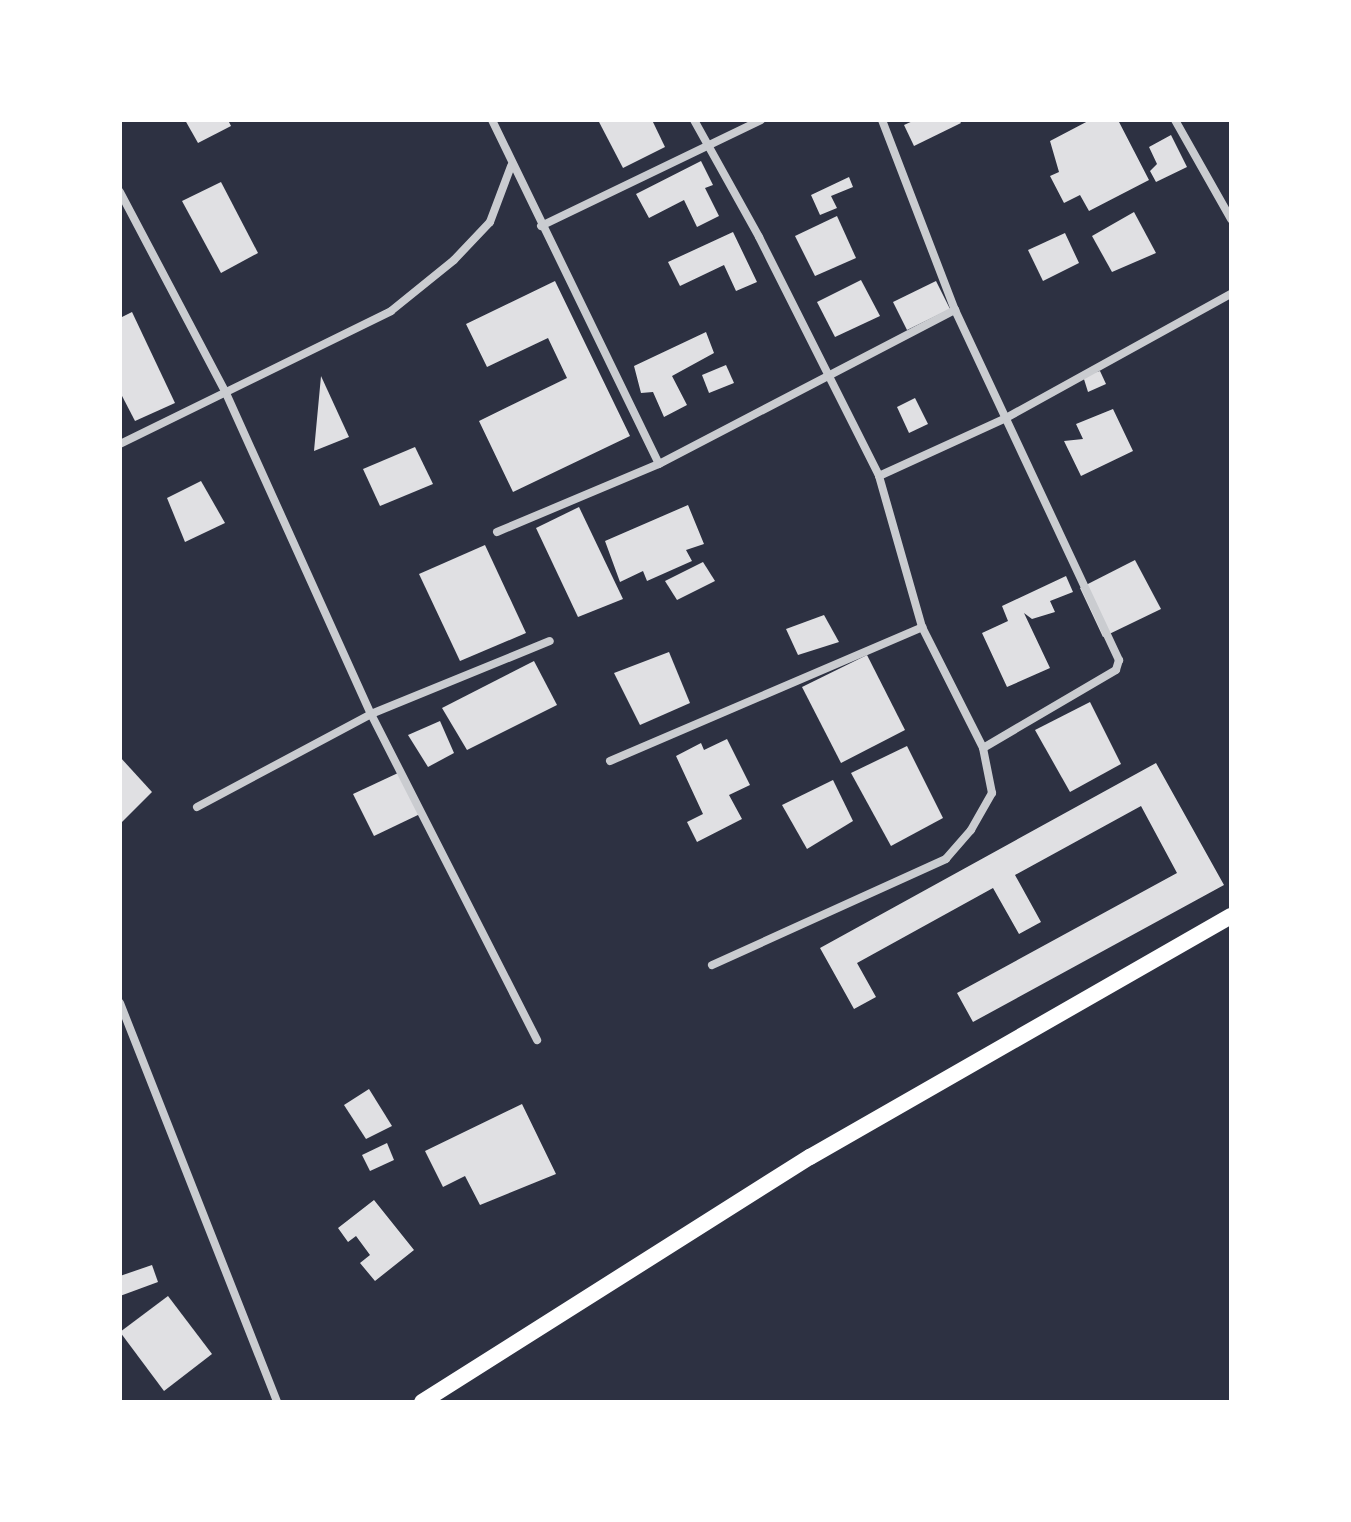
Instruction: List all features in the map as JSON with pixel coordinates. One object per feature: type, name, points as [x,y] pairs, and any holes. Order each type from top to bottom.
[{"type":"main road","points":[[422,1402],[810,1157],[1231,916]]},
{"type":"street","points":[[492,120],[511,166],[659,464]]},
{"type":"street","points":[[694,120],[829,374],[879,476],[922,627],[983,748],[992,793],[971,830],[946,859],[712,965]]},
{"type":"street","points":[[541,226],[761,120]]},
{"type":"street","points":[[882,120],[955,310],[1119,660],[1116,670],[983,748]]},
{"type":"street","points":[[1175,120],[1231,219]]},
{"type":"street","points":[[120,444],[391,311],[454,260],[490,222],[511,166]]},
{"type":"street","points":[[120,192],[225,391],[371,714],[537,1040]]},
{"type":"street","points":[[879,476],[1006,418],[1231,294]]},
{"type":"street","points":[[497,532],[659,464],[955,310]]},
{"type":"street","points":[[610,761],[922,627]]},
{"type":"street","points":[[197,807],[371,714],[550,641]]},
{"type":"street","points":[[120,1003],[277,1402]]},
{"type":"building","points":[[185,120],[228,120],[231,126],[198,143]]},
{"type":"building","points":[[598,120],[652,120],[665,147],[623,168]]},
{"type":"building","points":[[915,120],[959,120],[961,123],[914,146],[904,125]]},
{"type":"building","points":[[1090,120],[1118,120],[1149,180],[1089,211],[1080,195],[1064,203],[1050,176],[1059,172],[1050,141]]},
{"type":"building","points":[[1171,135],[1187,167],[1156,182],[1150,171],[1157,164],[1149,147]]},
{"type":"building","points":[[701,161],[713,185],[705,188],[719,216],[697,227],[684,200],[649,218],[636,194]]},
{"type":"building","points":[[849,177],[853,187],[831,196],[837,208],[820,215],[811,195]]},
{"type":"building","points":[[221,182],[258,253],[221,273],[182,201]]},
{"type":"building","points":[[1134,212],[1156,253],[1112,272],[1092,236]]},
{"type":"building","points":[[837,216],[856,258],[815,276],[795,236]]},
{"type":"building","points":[[733,232],[757,282],[736,291],[724,265],[680,286],[668,262]]},
{"type":"building","points":[[1065,233],[1079,263],[1043,281],[1028,250]]},
{"type":"building","points":[[861,280],[880,316],[835,337],[817,302]]},
{"type":"building","points":[[555,281],[630,436],[513,492],[479,421],[567,378],[548,338],[487,367],[466,324]]},
{"type":"building","points":[[936,281],[950,309],[907,330],[893,302]]},
{"type":"building","points":[[132,312],[175,403],[135,421],[120,392],[120,318]]},
{"type":"building","points":[[706,332],[714,353],[672,376],[687,405],[664,417],[653,392],[641,393],[634,366]]},
{"type":"building","points":[[726,365],[734,383],[709,393],[702,375]]},
{"type":"building","points":[[1100,371],[1106,384],[1088,392],[1083,376]]},
{"type":"building","points":[[321,376],[349,437],[314,451]]},
{"type":"building","points":[[915,398],[928,424],[909,433],[897,407]]},
{"type":"building","points":[[1113,409],[1133,451],[1081,476],[1064,441],[1083,439],[1076,424]]},
{"type":"building","points":[[415,447],[433,484],[380,506],[363,469]]},
{"type":"building","points":[[201,481],[225,523],[185,542],[167,498]]},
{"type":"building","points":[[688,505],[704,544],[686,550],[692,561],[647,581],[643,571],[620,582],[605,541]]},
{"type":"building","points":[[579,507],[623,599],[578,617],[536,528]]},
{"type":"building","points":[[485,545],[526,633],[460,661],[419,574]]},
{"type":"building","points":[[1135,560],[1161,609],[1103,637],[1080,588]]},
{"type":"building","points":[[703,562],[715,581],[677,600],[665,581]]},
{"type":"building","points":[[1066,576],[1073,592],[1050,601],[1055,612],[1032,619],[1024,613],[1050,668],[1007,687],[982,633],[1008,621],[1002,606]]},
{"type":"building","points":[[824,615],[839,642],[798,655],[786,629]]},
{"type":"building","points":[[669,652],[690,703],[640,725],[614,673]]},
{"type":"building","points":[[867,655],[905,730],[841,763],[802,687]]},
{"type":"building","points":[[534,661],[557,705],[467,750],[442,708]]},
{"type":"building","points":[[1090,702],[1121,764],[1070,792],[1035,730]]},
{"type":"building","points":[[440,721],[454,753],[428,767],[408,735]]},
{"type":"building","points":[[727,739],[750,785],[729,795],[742,819],[697,842],[687,822],[703,814],[676,756],[701,743],[704,750]]},
{"type":"building","points":[[907,746],[943,818],[891,846],[851,773]]},
{"type":"building","points":[[120,757],[152,792],[120,824]]},
{"type":"building","points":[[1156,763],[1224,885],[973,1022],[957,993],[1177,873],[1141,806],[1015,875],[1041,922],[1019,934],[993,888],[857,963],[876,997],[854,1009],[820,948]]},
{"type":"building","points":[[398,773],[420,814],[374,836],[353,794]]},
{"type":"building","points":[[833,780],[853,821],[807,849],[782,805]]},
{"type":"building","points":[[369,1089],[392,1126],[366,1139],[344,1105]]},
{"type":"building","points":[[522,1104],[556,1174],[480,1205],[465,1176],[443,1187],[425,1151]]},
{"type":"building","points":[[387,1143],[394,1160],[370,1171],[362,1155]]},
{"type":"building","points":[[374,1200],[414,1250],[375,1281],[360,1263],[370,1255],[356,1236],[348,1242],[338,1228]]},
{"type":"building","points":[[152,1265],[158,1282],[120,1296],[120,1276]]},
{"type":"building","points":[[168,1296],[212,1354],[164,1391],[120,1332]]}]
